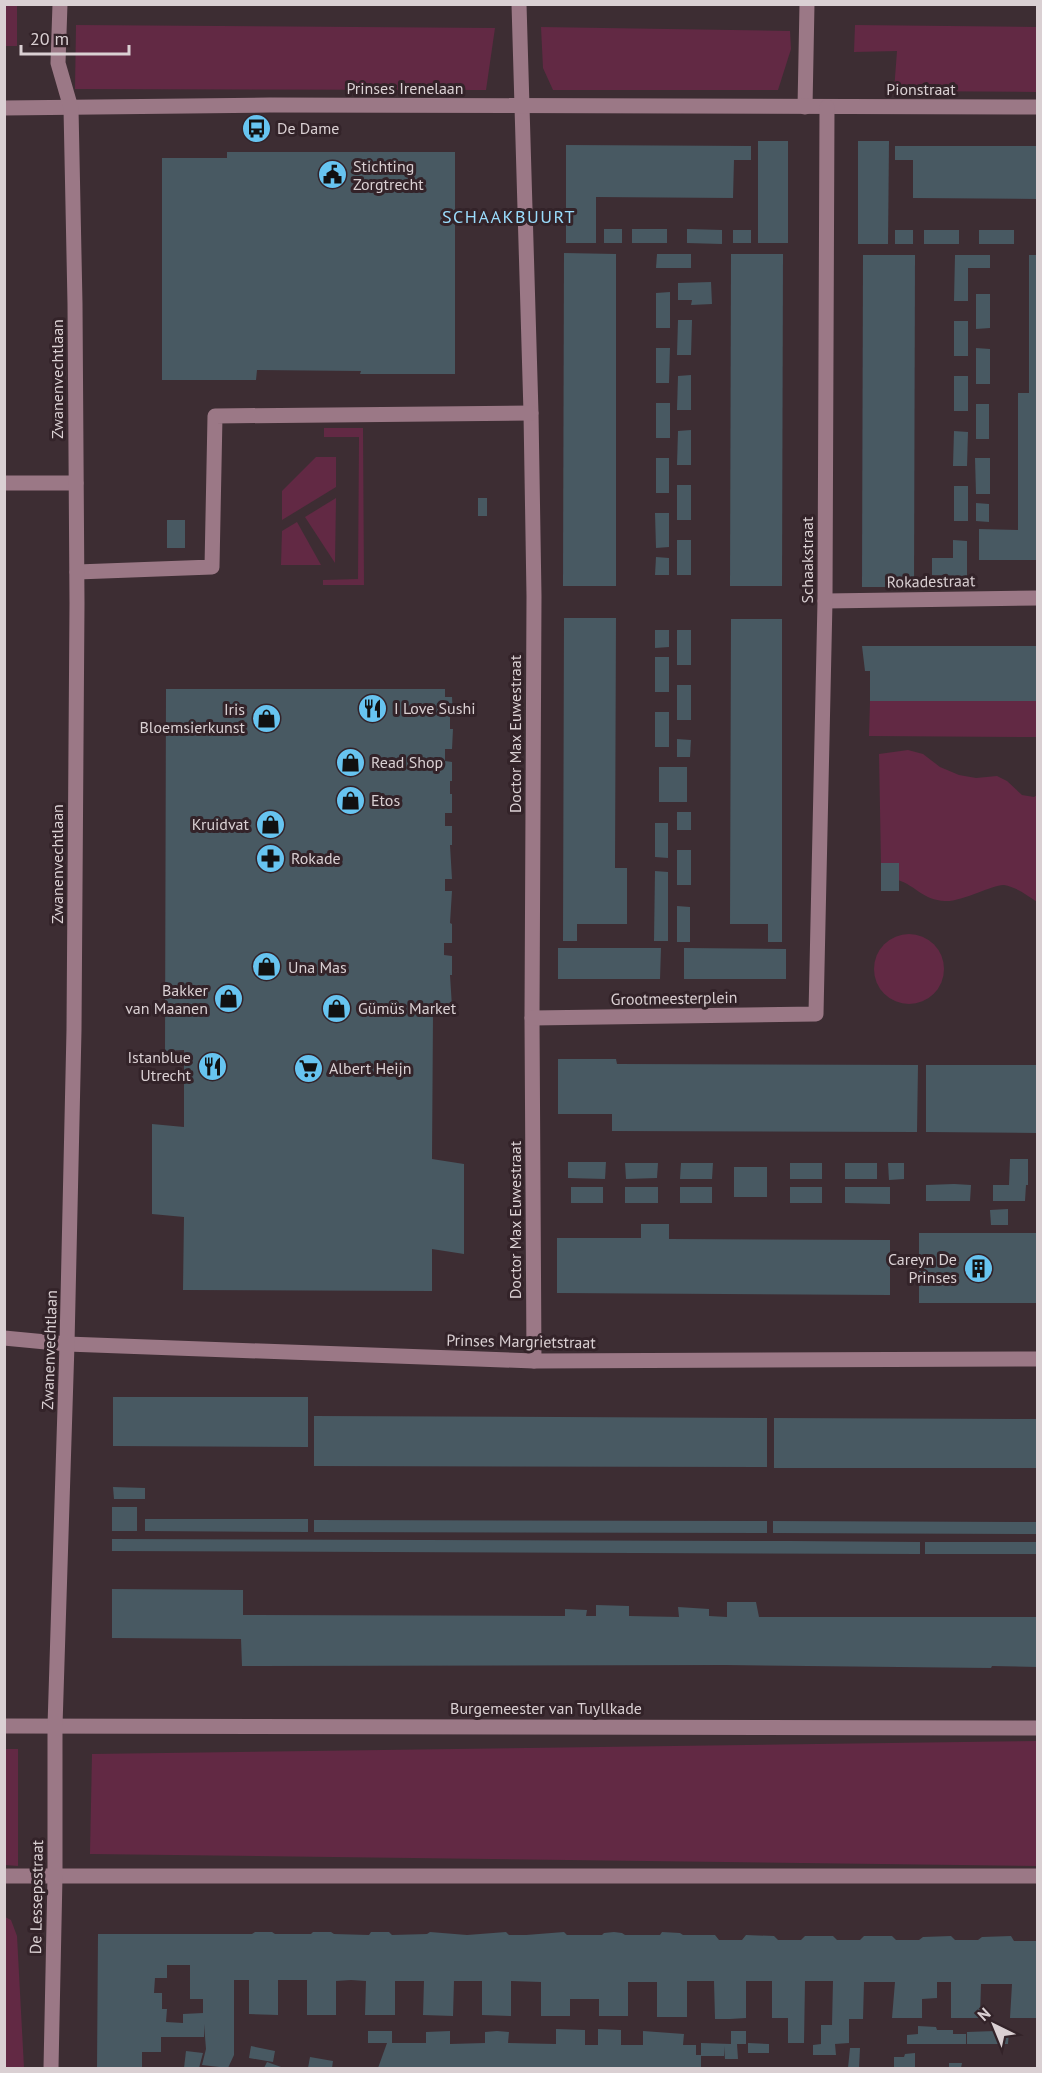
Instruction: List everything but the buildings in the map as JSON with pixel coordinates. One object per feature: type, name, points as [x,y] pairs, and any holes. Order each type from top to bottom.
[{"type":"street","name":"Zwanenvechtlaan","points":[[55,1726],[75,1018],[77,572],[75,314],[70,108],[58,63],[60,4]]},
{"type":"street","name":"Doctor Max Euwestraat","points":[[519,4],[534,596],[532,1017],[534,1361]]},
{"type":"street","points":[[805,107],[807,4]]},
{"type":"street","name":"Prinses Irenelaan","points":[[4,108],[270,105],[805,107]]},
{"type":"street","name":"Pionstraat","points":[[805,107],[1038,107]]},
{"type":"street","name":"Schaakstraat","points":[[816,1014],[825,601],[827,107]]},
{"type":"street","points":[[77,572],[212,567],[215,416],[531,413]]},
{"type":"street","points":[[4,483],[76,483]]},
{"type":"street","name":"Rokadestraat","points":[[825,601],[1038,598]]},
{"type":"street","name":"Grootmeesterplein","points":[[532,1017],[816,1014]]},
{"type":"street","name":"Prinses Margrietstraat","points":[[4,1338],[67,1344],[534,1361],[1038,1359]]},
{"type":"street","name":"Burgemeester van Tuyllkade","points":[[4,1726],[1038,1728]]},
{"type":"street","name":"De Lessepsstraat","points":[[51,2068],[55,1726]]},
{"type":"street","points":[[4,1876],[1038,1876]]},
{"type":"shaded area","points":[[5,4],[17,5],[17,46],[5,46]]},
{"type":"shaded area","points":[[76,25],[495,28],[486,90],[75,89]]},
{"type":"shaded area","points":[[855,25],[1037,27],[1037,92],[894,91],[897,51],[854,52]]},
{"type":"shaded area","points":[[541,27],[790,31],[791,49],[778,90],[553,90],[543,68]]},
{"type":"shaded area","points":[[324,428],[363,428],[364,585],[323,585],[323,580],[358,579],[359,437],[324,437]]},
{"type":"shaded area","points":[[316,457],[336,457],[336,487],[282,520],[282,491]]},
{"type":"shaded area","points":[[336,498],[335,563],[305,517]]},
{"type":"shaded area","points":[[297,522],[321,565],[281,565],[282,531]]},
{"type":"shaded area","points":[[870,701],[1037,701],[1037,737],[869,736]]},
{"type":"shaded area","points":[[908,750],[923,754],[940,767],[959,775],[976,778],[997,776],[1007,781],[1022,795],[1034,797],[1037,795],[1037,902],[1017,889],[1004,885],[952,901],[937,900],[898,880],[899,863],[881,863],[879,754]]},
{"type":"shaded area","points":[[909,934],[922,937],[934,944],[941,956],[944,969],[941,982],[934,994],[922,1001],[909,1004],[896,1001],[884,994],[877,982],[874,969],[877,956],[884,944],[896,937]]},
{"type":"shaded area","points":[[1037,1741],[1037,1866],[90,1854],[92,1754]]},
{"type":"shaded area","points":[[4,1749],[18,1749],[18,1866],[5,1865]]},
{"type":"shaded area","points":[[5,1917],[11,1920],[17,1936],[24,2068],[5,2068]]},
{"type":"place","name":"De Dame","points":[[256,128]]},
{"type":"place","name":"Stichting Zorgtrecht","points":[[332,175]]},
{"type":"place","name":"I Love Sushi","points":[[373,708]]},
{"type":"place","name":"Iris Bloemsierkunst","points":[[266,718]]},
{"type":"place","name":"Read Shop","points":[[350,762]]},
{"type":"place","name":"Etos","points":[[350,800]]},
{"type":"place","name":"Kruidvat","points":[[270,824]]},
{"type":"place","name":"Rokade","points":[[270,858]]},
{"type":"place","name":"Una Mas","points":[[267,967]]},
{"type":"place","name":"Bakker van Maanen","points":[[229,999]]},
{"type":"place","name":"Gümüs Market","points":[[337,1008]]},
{"type":"place","name":"Istanblue Utrecht","points":[[212,1066]]},
{"type":"place","name":"Albert Heijn","points":[[308,1068]]},
{"type":"place","name":"Careyn De Prinses","points":[[978,1268]]},
{"type":"district","name":"SCHAAKBUURT","points":[[509,216]]}]
